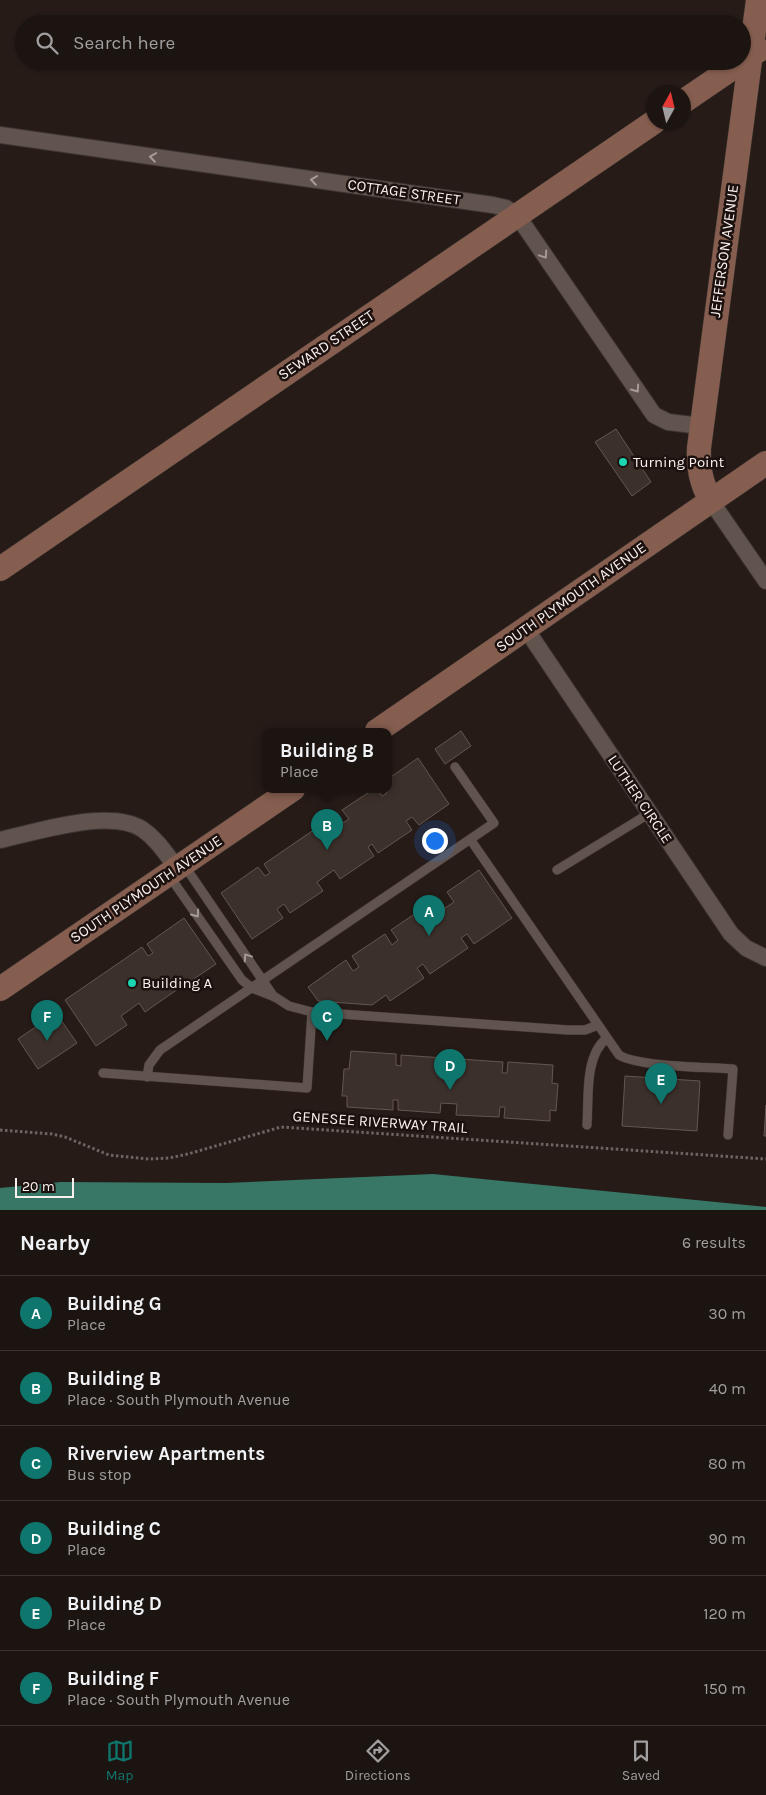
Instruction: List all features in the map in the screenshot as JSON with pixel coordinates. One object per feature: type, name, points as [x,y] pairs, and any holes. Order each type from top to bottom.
[{"type":"main road","name":"JEFFERSON AVENUE","points":[[711,501],[702,483],[699,471],[698,448],[758,51],[758,0]]},
{"type":"main road","points":[[691,96],[730,70]]},
{"type":"main road","name":"SEWARD STREET","points":[[0,569],[646,127]]},
{"type":"main road","name":"SOUTH PLYMOUTH AVENUE","points":[[381,728],[766,463]]},
{"type":"main road","name":"SOUTH PLYMOUTH AVENUE","points":[[0,989],[287,793]]},
{"type":"street","name":"COTTAGE STREET","points":[[0,135],[493,205],[506,208],[517,214]]},
{"type":"street","points":[[517,214],[654,415],[668,422],[701,426]]},
{"type":"street","points":[[711,501],[766,582]]},
{"type":"street","name":"LUTHER CIRCLE","points":[[526,629],[735,939],[746,948],[766,958]]},
{"type":"street","points":[[0,840],[88,821],[110,819],[131,823],[149,834],[163,848],[176,869]]},
{"type":"lane","points":[[147,1077],[149,1065],[160,1050],[494,823],[455,767]]},
{"type":"lane","points":[[558,870],[650,813]]},
{"type":"lane","points":[[470,839],[620,1055],[629,1060],[645,1063],[733,1069],[728,1136]]},
{"type":"lane","points":[[176,869],[238,975],[252,988],[275,997],[297,1009],[312,1012],[568,1030],[585,1030],[598,1025]]},
{"type":"lane","points":[[176,869],[275,997]]},
{"type":"lane","points":[[103,1074],[307,1088],[312,1012]]},
{"type":"lane","points":[[587,1125],[592,1061],[598,1047],[607,1038]]},
{"type":"path","name":"GENESEE RIVERWAY TRAIL","points":[[0,1130],[52,1134],[65,1137],[109,1155],[149,1159],[169,1158],[188,1154],[281,1127],[766,1159]]},
{"type":"shaded area","points":[[433,1174],[766,1207],[766,1210],[0,1210],[0,1188],[61,1182],[225,1183]]},
{"type":"building","name":"Turning Point","points":[[616,429],[651,482],[632,496],[595,442]]},
{"type":"building","points":[[461,731],[471,746],[445,764],[435,749]]},
{"type":"building","points":[[418,758],[449,804],[419,825],[412,817],[406,821],[412,830],[378,853],[372,844],[368,847],[374,856],[340,879],[334,870],[317,882],[323,891],[290,913],[284,904],[277,909],[283,918],[252,939],[221,893],[258,867],[265,876],[270,873],[264,864],[337,814],[343,823],[349,819],[342,810],[368,793],[380,793],[382,796],[392,793],[392,776]]},
{"type":"building","points":[[479,870],[512,918],[474,944],[467,934],[461,938],[468,948],[430,974],[423,964],[417,968],[424,978],[390,1001],[386,995],[372,1005],[318,1001],[308,987],[346,960],[353,971],[359,967],[352,956],[385,934],[392,945],[398,940],[391,930],[429,904],[436,914],[454,902],[447,892]]},
{"type":"building","name":"Building A","points":[[184,918],[216,964],[185,985],[179,976],[172,981],[178,989],[145,1012],[139,1003],[121,1016],[127,1025],[96,1046],[65,1000],[142,947],[148,956],[153,953],[147,944]]},
{"type":"building","points":[[56,1013],[77,1043],[38,1069],[18,1039]]},
{"type":"building","points":[[351,1051],[396,1054],[396,1065],[401,1066],[401,1055],[444,1058],[443,1068],[459,1069],[460,1059],[503,1062],[502,1073],[507,1073],[508,1062],[553,1065],[552,1083],[558,1084],[556,1111],[550,1110],[550,1121],[504,1118],[505,1107],[500,1107],[499,1117],[456,1115],[457,1104],[441,1103],[440,1113],[398,1110],[398,1100],[393,1100],[393,1110],[347,1107],[347,1096],[342,1096],[344,1069],[349,1069]]},
{"type":"building","points":[[625,1076],[700,1081],[697,1131],[622,1126]]},
{"type":"building","points":[[766,1105],[766,1136],[764,1136]]},
{"type":"place","name":"Turning Point","points":[[623,462]]},
{"type":"place","name":"Building B","points":[[327,850]]},
{"type":"place","name":"Building G","points":[[429,936]]},
{"type":"place","name":"Building A","points":[[132,983]]},
{"type":"place","name":"Building F","points":[[47,1041]]},
{"type":"place","name":"Riverview Apartments","points":[[327,1041]]},
{"type":"place","name":"Building C","points":[[450,1090]]},
{"type":"place","name":"Building D","points":[[661,1104]]}]
